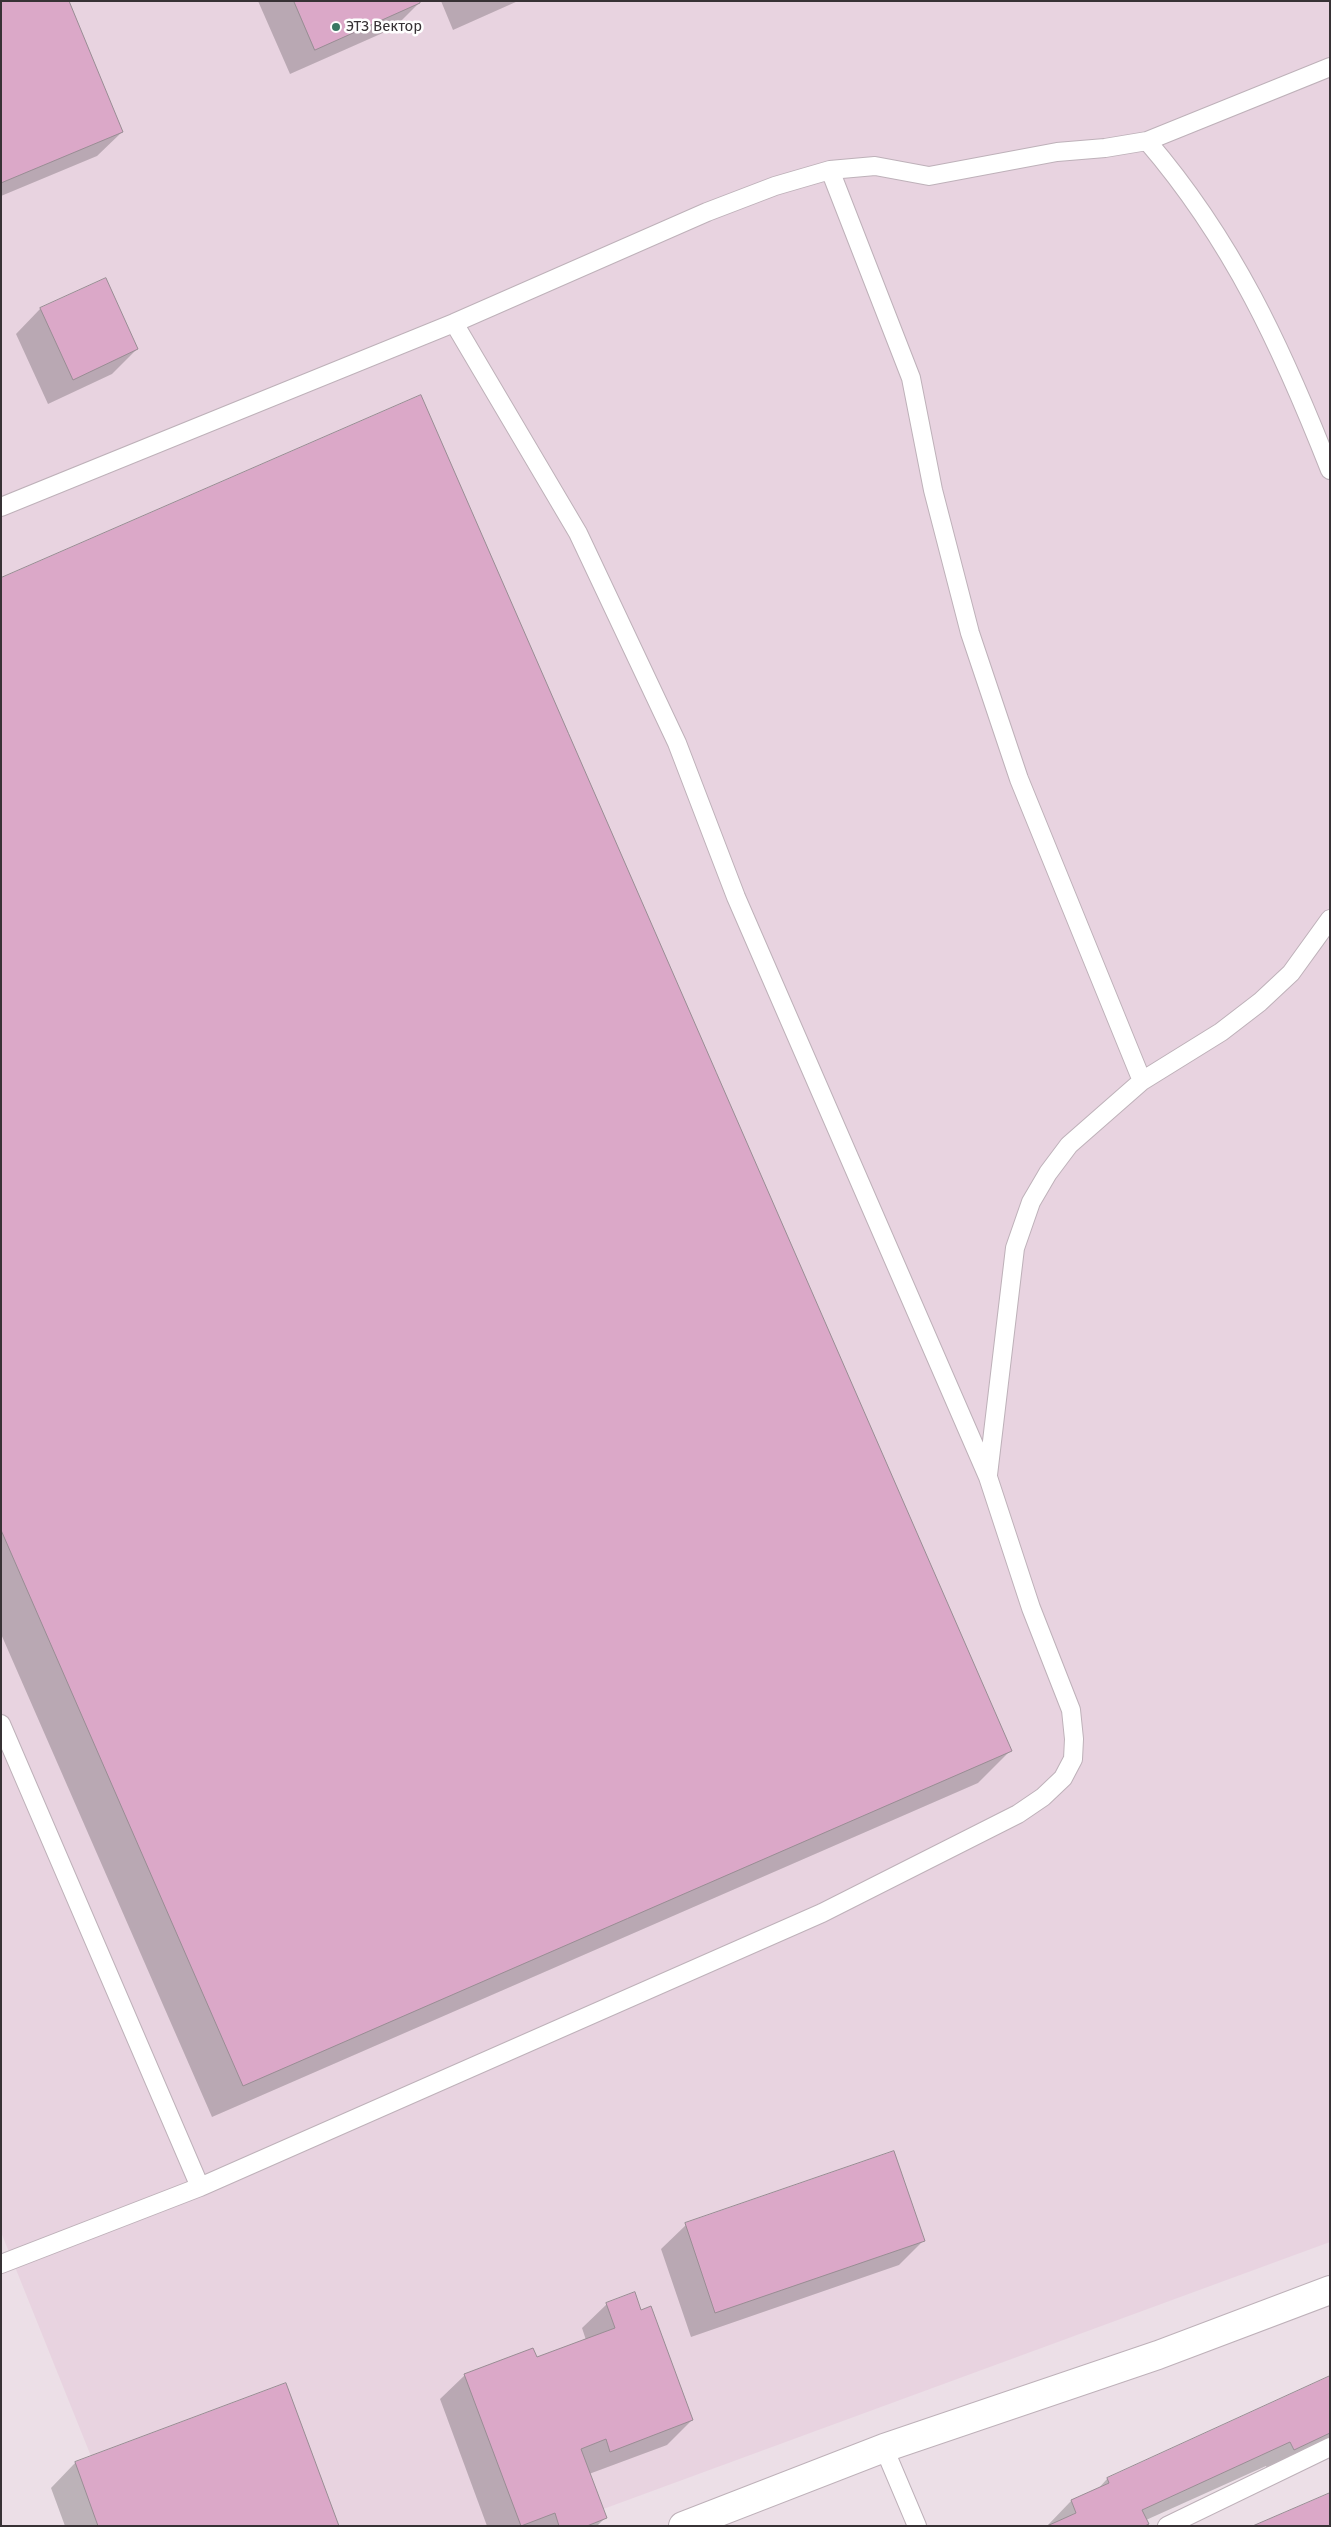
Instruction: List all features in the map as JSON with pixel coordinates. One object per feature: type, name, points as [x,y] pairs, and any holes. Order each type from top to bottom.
[{"type":"street","points":[[683,2526],[884,2448],[1158,2354],[1330,2290]]},
{"type":"lane","points":[[1,507],[454,323],[707,212],[775,186],[830,170],[875,166],[929,176],[1056,152],[1105,148],[1147,141],[1330,67]]},
{"type":"lane","points":[[1147,141],[1181,180],[1230,253],[1270,327],[1330,470]]},
{"type":"lane","points":[[830,170],[910,378],[933,490],[970,633],[1019,779],[1142,1081]]},
{"type":"lane","points":[[1,2264],[200,2187],[822,1913],[1018,1814],[1043,1797],[1063,1778],[1072,1759],[1074,1739],[1071,1710],[1031,1608],[988,1477],[736,898],[677,743],[578,533],[454,323]]},
{"type":"lane","points":[[988,1477],[1015,1248],[1031,1202],[1048,1173],[1070,1144],[1142,1081],[1221,1032],[1260,1002],[1291,973],[1330,918]]},
{"type":"lane","points":[[1,1724],[200,2187]]},
{"type":"lane","points":[[1167,2526],[1225,2496],[1330,2447]]},
{"type":"lane","points":[[884,2448],[917,2526]]},
{"type":"shaded area","points":[[1,1],[1330,1],[1330,2242],[557,2526],[119,2526],[1,2232]]},
{"type":"building","points":[[1,1],[69,1],[123,132],[1,183]]},
{"type":"building","name":"ЭТЗ Вектор","points":[[294,1],[420,1],[420,3],[315,50]]},
{"type":"building","points":[[106,278],[138,349],[73,380],[40,308]]},
{"type":"building","points":[[421,395],[1012,1751],[243,2086],[1,1530],[1,578]]},
{"type":"building","points":[[894,2151],[925,2241],[715,2313],[685,2223]]},
{"type":"building","points":[[635,2292],[641,2310],[651,2306],[693,2420],[610,2452],[606,2439],[581,2449],[607,2518],[587,2526],[559,2526],[555,2513],[521,2526],[464,2374],[533,2348],[537,2357],[615,2328],[606,2303]]},
{"type":"building","points":[[1330,2376],[1330,2433],[1294,2450],[1290,2442],[1142,2510],[1149,2524],[1145,2526],[1047,2526],[1076,2513],[1071,2500],[1109,2483],[1107,2478]]},
{"type":"building","points":[[286,2383],[339,2526],[98,2526],[75,2462]]},
{"type":"building","points":[[1330,2493],[1330,2526],[1253,2526]]},
{"type":"place","name":"ЭТЗ Вектор","points":[[336,27]]}]
